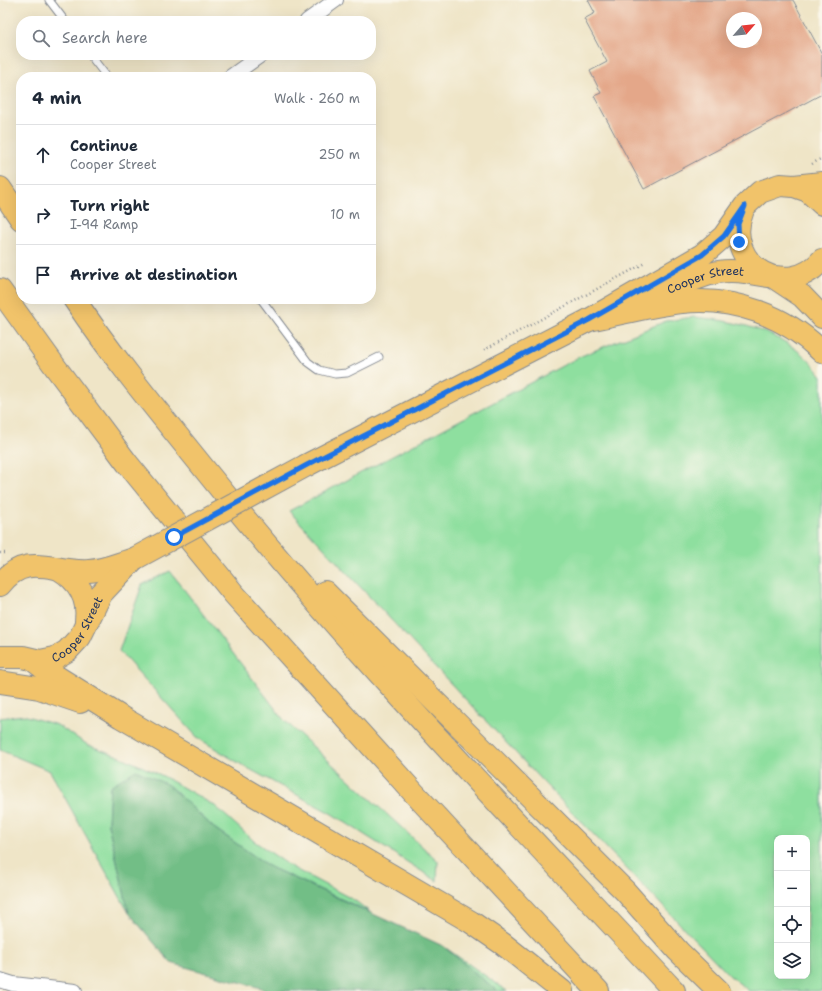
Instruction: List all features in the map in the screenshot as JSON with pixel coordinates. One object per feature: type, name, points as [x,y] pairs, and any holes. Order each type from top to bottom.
[{"type":"main road","name":"Cooper Street","points":[[0,585],[11,574],[24,567],[40,565],[59,569],[90,571],[134,559],[307,465],[589,320],[713,247],[732,227],[745,206],[754,196],[766,188],[780,185],[794,186],[822,183]]},
{"type":"main road","points":[[794,186],[808,191],[822,204]]},
{"type":"main road","points":[[0,188],[16,212]]},
{"type":"main road","points":[[745,206],[740,217],[738,230],[740,248],[755,268],[775,278],[802,296],[822,317]]},
{"type":"main road","name":"Cooper Street","points":[[589,320],[705,275],[738,271],[775,278],[788,278],[802,275],[813,269],[822,260]]},
{"type":"main road","points":[[0,290],[122,457],[234,594],[414,793],[598,991]]},
{"type":"main road","points":[[589,320],[682,302],[722,302],[751,309],[778,320],[799,332],[822,352]]},
{"type":"main road","points":[[78,304],[164,419],[306,592],[448,748],[674,991]]},
{"type":"main road","points":[[215,482],[625,891],[678,951],[719,991]]},
{"type":"main road","name":"Cooper Street","points":[[0,657],[40,661],[55,658],[67,651],[76,642],[101,594],[134,559]]},
{"type":"main road","points":[[59,569],[73,578],[81,590],[86,604],[86,621]]},
{"type":"main road","points":[[0,640],[11,651],[28,659],[121,716],[471,922],[503,944],[562,991]]},
{"type":"main road","points":[[0,682],[22,684],[58,692],[102,713],[121,716]]},
{"type":"street","points":[[314,16],[336,0]]},
{"type":"street","points":[[237,72],[254,60]]},
{"type":"street","points":[[0,980],[46,990],[75,991]]},
{"type":"lane","points":[[49,0],[61,16]]},
{"type":"lane","points":[[94,60],[103,72]]},
{"type":"lane","points":[[265,304],[308,362],[319,370],[335,374],[347,373],[380,357]]},
{"type":"path","points":[[807,166],[822,158]]},
{"type":"path","points":[[480,352],[648,261]]},
{"type":"green space","points":[[694,317],[731,322],[765,332],[796,349],[810,361],[822,376],[822,991],[749,991],[730,976],[545,784],[289,511],[579,357],[666,321]]},
{"type":"green space","points":[[170,571],[284,720],[438,861],[437,881],[332,814],[242,765],[198,738],[119,651],[142,585]]},
{"type":"green space","points":[[23,715],[57,725],[88,745],[121,757],[163,776],[215,806],[254,841],[293,868],[354,900],[370,912],[270,867],[214,828],[168,785],[110,786],[108,824],[129,913],[50,771],[0,750],[0,718]]},
{"type":"green space","points":[[136,770],[168,785],[214,828],[270,867],[443,946],[497,991],[265,991],[261,988],[171,963],[129,913],[108,824],[110,786]]},
{"type":"green space","points":[[443,946],[507,991],[497,991]]},
{"type":"building","points":[[588,0],[793,0],[822,54],[822,94],[644,189],[594,96],[601,93],[590,71],[607,62],[584,19],[595,13]]},
{"type":"route","points":[[174,537],[307,465],[589,320],[659,278],[702,255],[713,247],[732,227],[745,206],[738,224],[739,242]]}]
